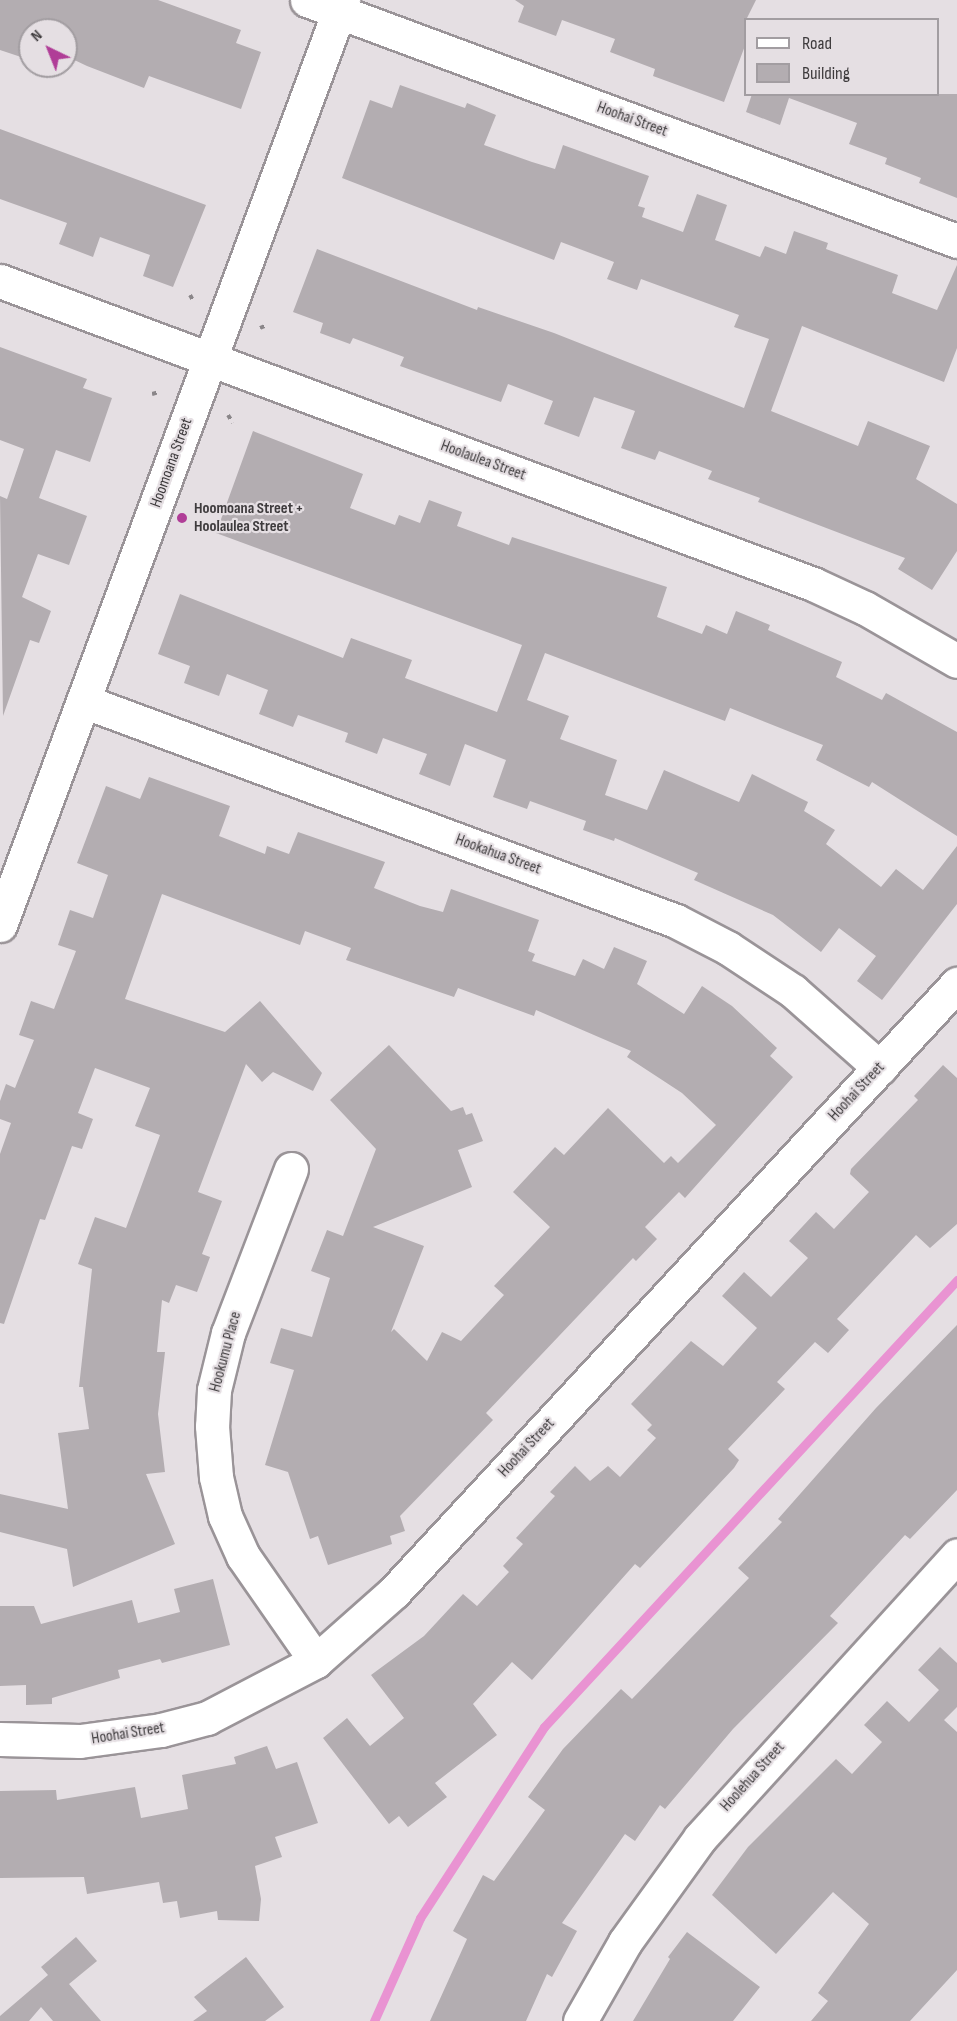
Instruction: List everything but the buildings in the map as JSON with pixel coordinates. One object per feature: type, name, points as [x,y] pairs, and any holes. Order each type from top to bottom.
[{"type":"street","name":"Hoohai Street","points":[[307,0],[341,6],[957,241]]},
{"type":"street","name":"Hoomoana Street","points":[[0,925],[341,6]]},
{"type":"street","name":"Hoolaulea Street","points":[[0,281],[813,584],[865,608],[957,662]]},
{"type":"street","name":"Hookahua Street","points":[[83,701],[676,921],[728,948],[785,986],[880,1068]]},
{"type":"street","name":"Hoohai Street","points":[[0,1739],[80,1741],[161,1730],[207,1718],[252,1697],[316,1661],[394,1592],[957,984]]},
{"type":"street","name":"Hookumu Place","points":[[291,1169],[228,1333],[214,1390],[212,1426],[216,1476],[225,1516],[243,1556],[316,1661]]},
{"type":"street","name":"Hoolehua Street","points":[[580,2021],[625,1942],[700,1838],[957,1557]]},
{"type":"path","points":[[190,295],[194,302]]},
{"type":"path","points":[[260,328],[267,325]]},
{"type":"path","points":[[152,394],[159,392]]},
{"type":"path","points":[[228,416],[233,423]]},
{"type":"waterway","points":[[374,2021],[420,1918],[544,1727],[957,1280]]},
{"type":"place","name":"Hoomoana Street + Hoolaulea Street","points":[[182,518]]}]
